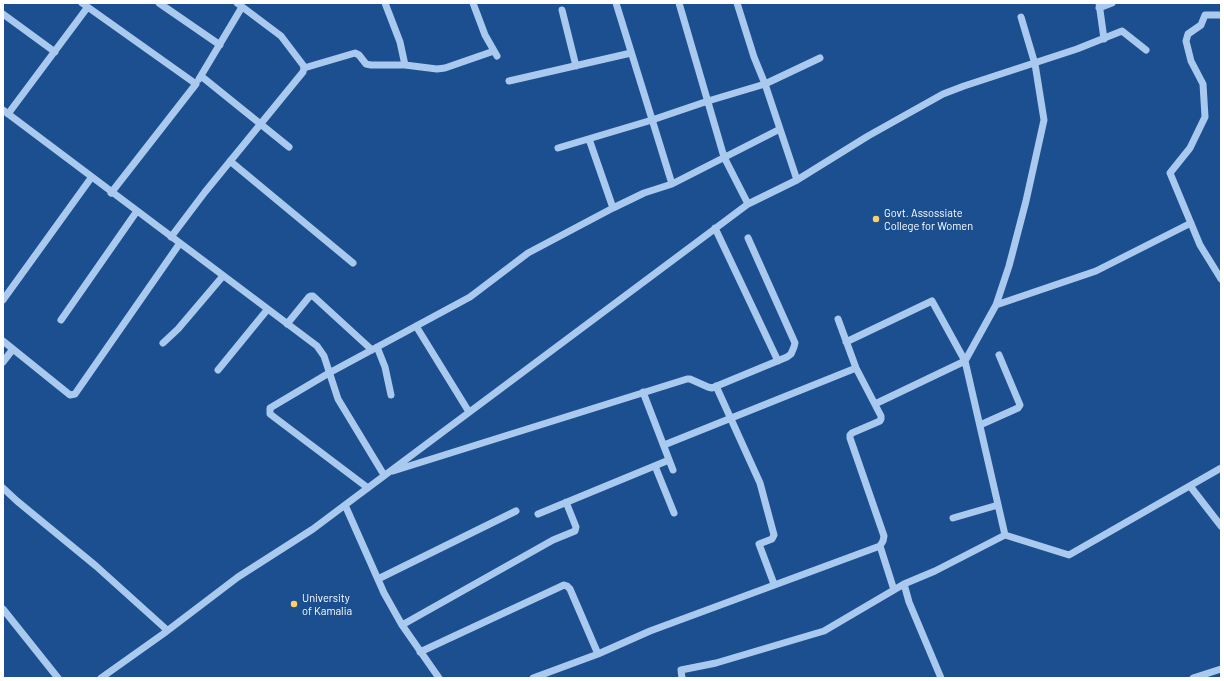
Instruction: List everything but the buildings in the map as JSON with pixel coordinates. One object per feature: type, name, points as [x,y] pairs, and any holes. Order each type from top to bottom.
[{"type":"street","points":[[159,3],[220,45]]},
{"type":"street","points":[[385,3],[400,42],[405,64]]},
{"type":"street","points":[[304,68],[355,53],[359,55],[366,64],[371,65],[405,64],[436,69],[445,68],[496,54],[485,35],[473,3]]},
{"type":"street","points":[[616,3],[672,184]]},
{"type":"street","points":[[678,3],[724,157],[748,204]]},
{"type":"street","points":[[737,3],[754,57],[765,84],[797,180]]},
{"type":"street","points":[[1104,39],[1099,6],[1112,3]]},
{"type":"street","points":[[196,84],[84,5],[55,52],[6,112],[136,212],[180,242],[267,310],[317,346],[322,352],[343,408],[385,474]]},
{"type":"street","points":[[111,193],[202,76],[220,45],[240,5],[281,36],[303,64],[303,72],[230,160],[171,237]]},
{"type":"street","points":[[562,10],[576,66]]},
{"type":"street","points":[[3,14],[55,52]]},
{"type":"street","points":[[1221,15],[1205,15],[1201,25],[1188,34],[1186,41],[1191,61],[1203,84],[1205,117],[1190,148],[1170,173],[1200,245],[1221,279]]},
{"type":"street","points":[[875,404],[965,361],[996,305],[1009,266],[1044,120],[1035,64],[1021,17]]},
{"type":"street","points":[[101,678],[238,577],[313,529],[748,204],[797,180],[868,136],[943,94],[1035,64],[1122,31],[1146,50]]},
{"type":"street","points":[[510,81],[631,53]]},
{"type":"street","points":[[558,148],[765,84],[820,58]]},
{"type":"street","points":[[202,76],[289,147]]},
{"type":"street","points":[[368,488],[270,414],[270,408],[374,348],[470,297],[528,253],[612,208],[644,193],[672,184],[780,129]]},
{"type":"street","points":[[589,139],[612,208]]},
{"type":"street","points":[[230,160],[353,263]]},
{"type":"street","points":[[3,300],[91,178]]},
{"type":"street","points":[[61,320],[136,212]]},
{"type":"street","points":[[996,305],[1096,270],[1191,223]]},
{"type":"street","points":[[716,228],[778,361]]},
{"type":"street","points":[[385,474],[687,379],[710,388],[778,361],[791,354],[795,342],[748,238]]},
{"type":"street","points":[[3,341],[70,395],[75,394],[180,242]]},
{"type":"street","points":[[163,343],[178,329],[223,276]]},
{"type":"street","points":[[287,324],[309,297],[313,296],[374,348],[385,367],[391,395]]},
{"type":"street","points":[[846,342],[932,301],[965,361],[1005,535]]},
{"type":"street","points":[[218,370],[267,310]]},
{"type":"street","points":[[533,678],[598,654],[650,631],[880,546],[884,536],[850,435],[880,421],[881,419],[875,404],[856,368],[838,319]]},
{"type":"street","points":[[416,326],[469,412]]},
{"type":"street","points":[[3,362],[13,349]]},
{"type":"street","points":[[980,425],[1018,408],[1020,405],[999,355]]},
{"type":"street","points":[[664,445],[856,368]]},
{"type":"street","points":[[716,386],[760,483],[774,535],[772,539],[759,544],[774,584]]},
{"type":"street","points":[[643,392],[673,470]]},
{"type":"street","points":[[538,514],[669,460]]},
{"type":"street","points":[[655,466],[674,513]]},
{"type":"street","points":[[682,678],[681,670],[716,663],[824,631],[904,584],[935,571],[1005,535],[1069,555],[1221,468]]},
{"type":"street","points":[[1190,486],[1221,526]]},
{"type":"street","points":[[3,488],[17,502],[96,566],[167,630]]},
{"type":"street","points":[[402,625],[553,540],[575,531],[576,527],[566,502]]},
{"type":"street","points":[[345,505],[384,593],[402,625],[439,678]]},
{"type":"street","points":[[953,518],[998,505]]},
{"type":"street","points":[[378,579],[516,510]]},
{"type":"street","points":[[880,546],[894,590]]},
{"type":"street","points":[[904,584],[909,602],[941,678]]},
{"type":"street","points":[[420,652],[564,586],[567,586],[570,589],[598,654]]},
{"type":"street","points":[[3,609],[58,678]]},
{"type":"street","points":[[1193,678],[1221,669]]},
{"type":"place","name":"Govt. Assossiate College for Women","points":[[876,219]]},
{"type":"place","name":"University of Kamalia","points":[[294,604]]}]
